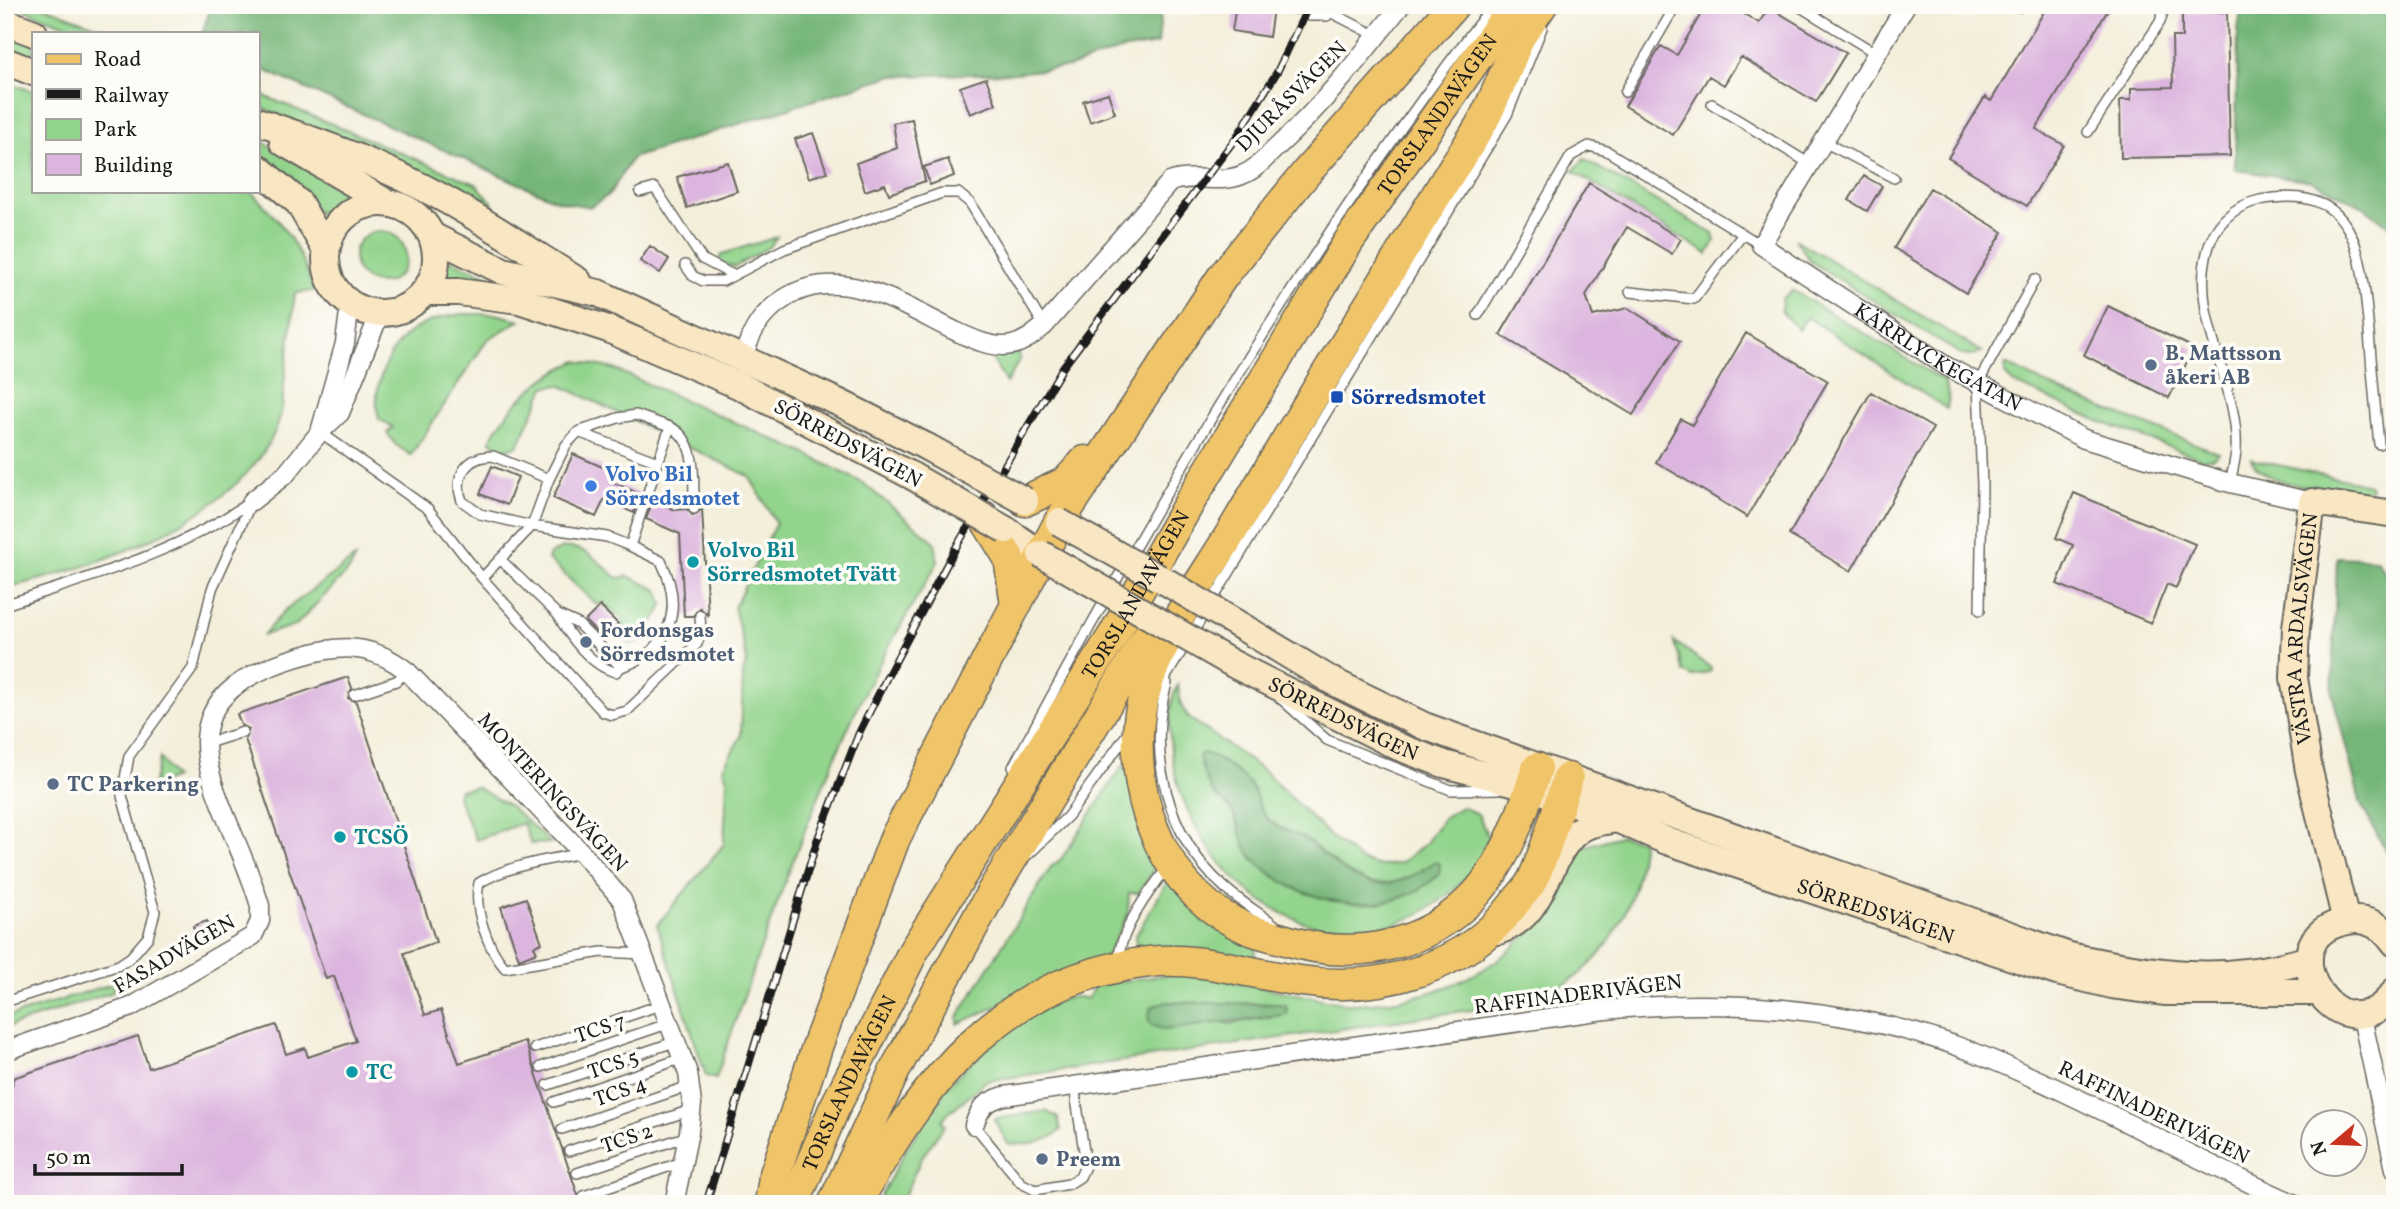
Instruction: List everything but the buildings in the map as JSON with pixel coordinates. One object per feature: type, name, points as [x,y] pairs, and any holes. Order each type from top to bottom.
[{"type":"main road","points":[[770,1204],[774,1177],[818,1044],[895,838],[1059,522],[1201,307],[1268,218],[1454,5]]},
{"type":"main road","name":"TORSLANDAVÄGEN","points":[[793,1204],[834,1108],[914,950],[1114,634],[1191,500],[1349,242],[1518,19],[1542,5]]},
{"type":"main road","points":[[1518,19],[1486,114],[1322,380],[1158,656],[1139,716],[1136,750],[1142,796],[1155,836],[1171,863],[1194,892],[1214,909],[1247,929],[1302,945],[1341,952],[1370,950],[1413,938],[1443,922],[1475,895],[1503,857],[1534,778]]},
{"type":"main road","name":"TORSLANDAVÄGEN","points":[[833,1204],[895,1070],[993,890],[1518,19]]},
{"type":"main road","points":[[1025,501],[1066,482],[1132,408]]},
{"type":"main road","points":[[983,516],[1009,558],[1016,605]]},
{"type":"main road","points":[[856,1204],[903,1125],[930,1088],[976,1037],[1036,996],[1084,976],[1150,961],[1186,960],[1303,982],[1346,983],[1394,978],[1436,966],[1475,945],[1506,915],[1532,880],[1564,789]]},
{"type":"street","name":"DJURÅSVÄGEN","points":[[743,358],[754,327],[778,302],[808,287],[829,284],[873,292],[976,341],[994,345],[1019,342],[1044,326],[1162,188],[1184,177],[1230,177],[1243,175],[1256,167],[1321,103],[1401,5]]},
{"type":"street","points":[[1761,245],[1906,5]]},
{"type":"street","points":[[5,22],[32,32]]},
{"type":"street","points":[[5,61],[32,72]]},
{"type":"street","name":"SÖRREDSVÄGEN","points":[[259,122],[316,141],[396,174],[440,197],[598,293],[743,358],[927,447],[1025,501],[1332,681],[1534,778],[2068,956],[2129,969],[2179,975],[2270,972],[2309,959]]},
{"type":"street","name":"SÖRREDSVÄGEN","points":[[259,129],[387,203],[414,213],[432,236],[503,271],[598,293]]},
{"type":"street","points":[[259,169],[299,203],[326,250],[329,276],[337,292],[350,304],[380,313],[405,308],[425,292],[436,262],[432,236]]},
{"type":"street","points":[[326,250],[331,234],[345,216],[364,205],[387,203]]},
{"type":"street","name":"KÄRRLYCKEGATAN","points":[[1761,245],[1946,366],[2084,439],[2230,483],[2312,502],[2395,514]]},
{"type":"street","name":"SÖRREDSVÄGEN","points":[[425,292],[458,292],[519,300],[608,329],[738,385],[912,476],[983,516],[1041,554],[1235,665],[1399,747],[1444,764],[1534,778]]},
{"type":"street","points":[[320,432],[345,343],[350,304]]},
{"type":"street","points":[[252,501],[286,474],[320,432],[340,413],[380,313]]},
{"type":"street","name":"VÄSTRA ARDALSVÄGEN","points":[[2312,502],[2296,628],[2294,678],[2309,771],[2346,921]]},
{"type":"street","name":"MONTERINGSVÄGEN","points":[[204,744],[209,720],[217,705],[237,682],[260,668],[321,650],[347,647],[379,653],[408,672],[582,853],[622,900],[664,1003],[689,1086],[691,1110],[688,1135],[674,1204]]},
{"type":"street","name":"FASADVÄGEN","points":[[5,1051],[131,1007],[244,944],[257,929],[261,913],[252,880],[207,763],[204,744]]},
{"type":"street","name":"SÖRREDSVÄGEN","points":[[1564,789],[1616,818],[1667,841],[2057,972],[2112,985],[2166,992],[2317,992]]},
{"type":"street","points":[[1486,935],[1507,928],[1538,900],[1567,845],[1578,832],[1586,826],[1616,818]]},
{"type":"street","points":[[2395,943],[2375,925],[2361,920],[2346,921],[2331,927],[2319,937],[2309,959],[2310,975],[2317,992],[2334,1008],[2361,1013],[2382,1005],[2395,991]]},
{"type":"street","name":"RAFFINADERIVÄGEN","points":[[974,1125],[981,1107],[987,1101],[1074,1086],[1597,1011],[1681,1003],[1738,1004],[1865,1023],[1925,1037],[1971,1052],[2295,1204]]},
{"type":"street","points":[[2361,1013],[2395,1169]]},
{"type":"lane","points":[[1282,5],[1296,9]]},
{"type":"lane","points":[[1011,772],[1175,477],[1341,214],[1493,5]]},
{"type":"lane","points":[[993,890],[1068,816],[1169,676],[1236,559],[1507,115],[1551,5]]},
{"type":"lane","points":[[1625,92],[1676,5]]},
{"type":"lane","points":[[1797,5],[1877,54]]},
{"type":"lane","points":[[2088,132],[2160,22],[2165,5]]},
{"type":"lane","name":"DJURÅSVÄGEN","points":[[1310,16],[1327,16],[1331,12],[1378,36]]},
{"type":"lane","points":[[1712,104],[1810,164]]},
{"type":"lane","points":[[1824,142],[1894,178]]},
{"type":"lane","points":[[1478,315],[1571,156],[1589,146],[1607,151],[1761,245]]},
{"type":"lane","points":[[640,192],[655,188],[702,259],[733,275]]},
{"type":"lane","points":[[685,265],[693,276],[703,281],[723,281],[762,258],[848,225],[942,193],[958,193],[970,203],[1044,326]]},
{"type":"lane","points":[[2230,483],[2236,452],[2234,424],[2206,307],[2206,255],[2214,232],[2227,215],[2253,202],[2297,197],[2317,202],[2342,219],[2353,235],[2364,285],[2379,444]]},
{"type":"lane","points":[[1630,292],[1694,299],[1743,234]]},
{"type":"lane","points":[[1980,610],[1982,485],[1978,383],[2035,278]]},
{"type":"lane","points":[[482,578],[532,526],[549,479],[566,445],[578,432],[618,418],[636,415],[670,427],[686,440],[692,459],[694,509]]},
{"type":"lane","points":[[630,546],[670,427]]},
{"type":"lane","points":[[320,432],[428,509],[482,578],[597,708],[608,714],[621,713],[632,707],[697,644],[701,633],[700,615]]},
{"type":"lane","points":[[578,432],[658,462]]},
{"type":"lane","points":[[500,559],[558,615],[578,624],[621,667],[642,659],[666,633],[673,610],[670,585],[661,561],[630,546],[585,533],[532,526],[480,514],[462,500],[458,482],[466,465],[483,456],[493,456],[549,479]]},
{"type":"lane","points":[[5,605],[150,557],[213,527],[252,501]]},
{"type":"lane","points":[[5,1003],[119,965],[131,957],[148,937],[152,927],[154,901],[122,796],[129,756],[192,668],[212,589],[252,501]]},
{"type":"lane","points":[[354,695],[396,681],[408,672]]},
{"type":"lane","points":[[1169,676],[1159,720],[1159,761],[1163,785],[1177,821],[1198,859],[1222,886],[1302,945]]},
{"type":"lane","points":[[204,744],[243,732]]},
{"type":"lane","points":[[914,950],[991,807]]},
{"type":"lane","points":[[582,853],[532,864],[491,876],[479,883],[475,898],[495,957],[505,968],[602,952],[644,954]]},
{"type":"lane","points":[[1119,967],[1119,955],[1141,904],[1171,863]]},
{"type":"lane","points":[[535,1048],[664,1003]]},
{"type":"lane","name":"TCS 7","points":[[541,1067],[670,1023]]},
{"type":"lane","points":[[548,1085],[680,1050]]},
{"type":"lane","name":"TCS 5","points":[[554,1102],[680,1050]]},
{"type":"lane","name":"TCS 4","points":[[562,1129],[689,1086]]},
{"type":"lane","points":[[974,1125],[1021,1183],[1035,1190],[1069,1184],[1080,1177],[1086,1164],[1074,1086]]},
{"type":"lane","points":[[569,1151],[691,1110]]},
{"type":"lane","name":"TCS 2","points":[[577,1173],[688,1135]]},
{"type":"lane","points":[[584,1196],[683,1161]]},
{"type":"green space","points":[[10,5],[40,5],[111,32],[86,32]]},
{"type":"green space","points":[[212,5],[1162,5],[1158,44],[1120,50],[1069,67],[1015,73],[890,76],[632,158],[610,194],[590,207],[558,201],[259,68],[259,32],[202,32]]},
{"type":"green space","points":[[2242,5],[2395,5],[2395,231],[2364,207],[2312,181],[2235,170],[2238,29]]},
{"type":"green space","points":[[5,33],[32,42],[32,62],[5,52]]},
{"type":"green space","points":[[5,82],[32,91],[32,192],[251,192],[289,236],[314,291],[295,293],[279,421],[261,455],[235,485],[202,511],[123,552],[5,588]]},
{"type":"green space","points":[[259,94],[476,184],[492,202],[494,217],[259,106]]},
{"type":"green space","points":[[259,139],[344,193],[320,214],[259,159]]},
{"type":"green space","points":[[1584,159],[1713,234],[1715,241],[1708,254],[1573,171]]},
{"type":"green space","points":[[380,231],[390,233],[398,239],[404,247],[404,267],[398,275],[390,281],[380,283],[370,281],[362,275],[356,267],[354,257],[356,247],[362,239],[370,233]]},
{"type":"green space","points":[[777,237],[769,247],[735,267],[718,263],[722,254]]},
{"type":"green space","points":[[1795,239],[1982,352],[1973,356],[1962,355],[1811,262]]},
{"type":"green space","points":[[440,256],[491,277],[490,282],[435,277]]},
{"type":"green space","points":[[1792,290],[1944,381],[1949,397],[1947,409],[1807,317],[1798,330],[1781,311],[1782,299]]},
{"type":"green space","points":[[462,314],[495,314],[520,320],[487,340],[411,455],[396,445],[387,433],[393,427],[379,419],[377,393],[380,379],[391,354],[409,333],[430,321]]},
{"type":"green space","points":[[989,353],[1019,353],[1020,359],[1006,383]]},
{"type":"green space","points":[[577,361],[614,369],[802,452],[863,483],[935,542],[938,562],[867,688],[818,798],[716,1079],[706,1076],[657,925],[724,844],[727,779],[723,768],[741,736],[743,673],[747,660],[734,607],[776,523],[749,476],[560,385],[545,387],[518,446],[502,450],[490,440],[507,415],[527,393],[551,375]]},
{"type":"green space","points":[[2005,364],[2069,395],[2219,453],[2213,458],[2202,459],[2101,422],[2013,383],[2005,374]]},
{"type":"green space","points":[[2251,459],[2370,485],[2371,489],[2361,496],[2284,482],[2258,469]]},
{"type":"green space","points":[[563,548],[587,553],[618,578],[628,576],[658,590],[663,603],[661,610],[638,644],[629,644],[617,631],[624,626],[621,617],[601,603],[597,605],[548,559],[550,554]]},
{"type":"green space","points":[[2337,557],[2376,559],[2389,578],[2395,701],[2395,867],[2361,805],[2332,693]]},
{"type":"green space","points":[[355,558],[351,568],[296,625],[263,635],[285,610]]},
{"type":"green space","points":[[1674,641],[1711,668],[1711,671],[1692,677],[1684,672]]},
{"type":"green space","points":[[1178,685],[1180,703],[1188,717],[1264,771],[1330,836],[1360,860],[1380,866],[1401,863],[1426,843],[1444,817],[1462,807],[1478,814],[1488,837],[1484,849],[1464,880],[1424,911],[1381,927],[1339,930],[1299,921],[1262,901],[1230,874],[1203,839],[1184,800],[1172,758],[1170,711]],"holes":[[[1200,761],[1249,783],[1263,813],[1270,821],[1308,841],[1353,876],[1381,884],[1397,881],[1435,862],[1404,894],[1372,903],[1332,901],[1291,887],[1252,858],[1232,811],[1214,794]]]},
{"type":"green space","points":[[1204,753],[1243,777],[1270,821],[1308,841],[1354,876],[1367,882],[1397,882],[1415,875],[1435,862],[1440,864],[1439,874],[1419,890],[1396,899],[1370,903],[1318,897],[1293,887],[1271,874],[1249,853],[1231,809],[1215,795],[1207,781],[1199,755]]},
{"type":"green space","points":[[160,758],[174,778],[156,786],[153,784]]},
{"type":"green space","points":[[1124,764],[1158,862],[1139,893],[1129,893],[1128,914],[1107,956],[958,1024],[958,1017],[1051,867],[1061,859]]},
{"type":"green space","points":[[476,787],[510,806],[551,843],[531,844],[523,823],[476,840],[457,796],[459,790]]},
{"type":"green space","points":[[1620,836],[1641,840],[1642,846],[1638,874],[1620,924],[1589,966],[1569,982],[1518,1003],[986,1081],[945,1116],[942,1121],[945,1125],[922,1157],[900,1204],[876,1204],[908,1146],[942,1097],[943,1090],[1002,1035],[1036,1012],[1073,997],[1088,998],[1095,985],[1186,972],[1347,1004],[1399,1000],[1425,994],[1474,975],[1516,944],[1541,916],[1582,847]],"holes":[[[1164,1002],[1277,1004],[1282,1015],[1229,1024]]]},
{"type":"green space","points":[[1168,880],[1256,947],[1255,957],[1137,951],[1135,937]]},
{"type":"green space","points":[[111,984],[114,986],[113,992],[5,1028],[5,1018]]},
{"type":"green space","points":[[1164,1002],[1277,1004],[1286,1005],[1287,1014],[1165,1030],[1153,1026],[1148,1019],[1151,1007]]},
{"type":"green space","points":[[1046,1111],[1058,1118],[1061,1130],[1050,1138],[1029,1144],[1008,1144],[994,1119]]},
{"type":"railway","points":[[706,1204],[817,841],[859,733],[887,677],[955,549],[1063,367],[1238,135],[1277,72],[1309,5]]},
{"type":"place","name":"B. Mattsson åkeri AB","points":[[2151,365]]},
{"type":"place","name":"Sörredsmotet","points":[[1337,397]]},
{"type":"place","name":"Volvo Bil Sörredsmotet","points":[[591,486]]},
{"type":"place","name":"Volvo Bil Sörredsmotet Tvätt","points":[[693,562]]},
{"type":"place","name":"Fordonsgas Sörredsmotet","points":[[586,642]]},
{"type":"place","name":"TC Parkering","points":[[53,784]]},
{"type":"place","name":"TCSÖ","points":[[340,837]]},
{"type":"place","name":"TC","points":[[352,1072]]},
{"type":"place","name":"Preem","points":[[1042,1159]]}]
